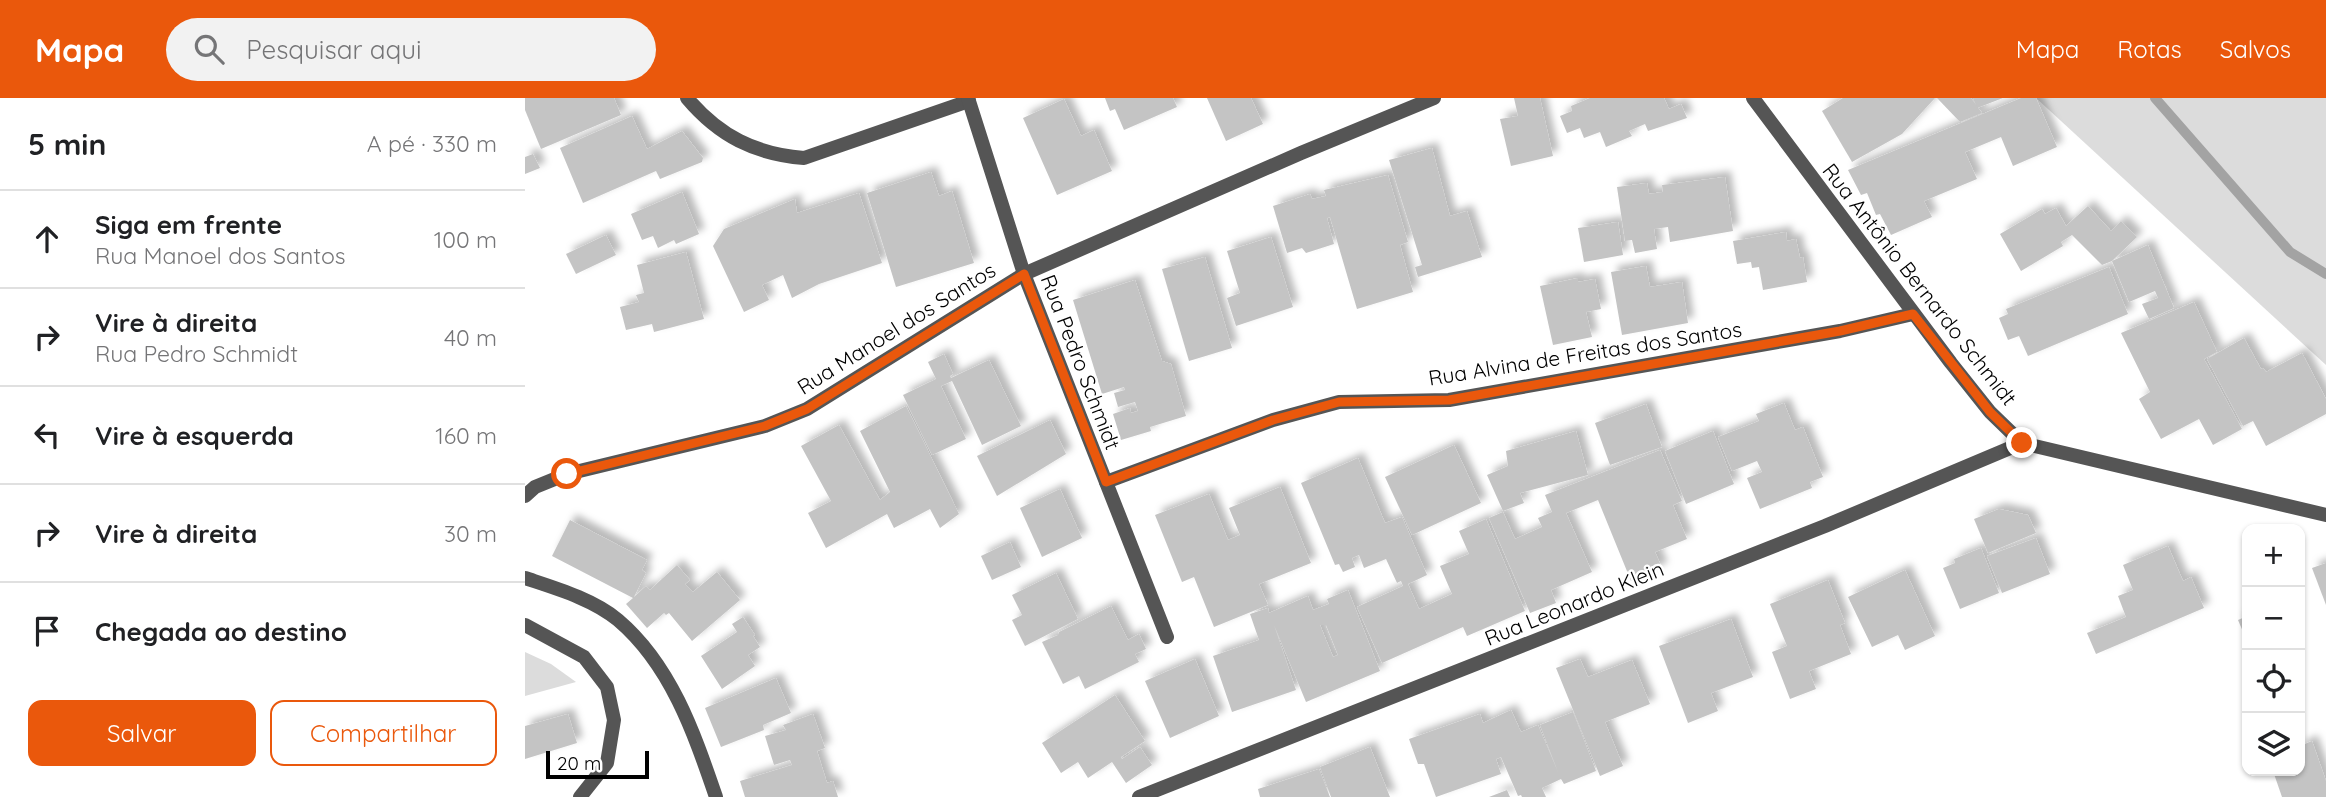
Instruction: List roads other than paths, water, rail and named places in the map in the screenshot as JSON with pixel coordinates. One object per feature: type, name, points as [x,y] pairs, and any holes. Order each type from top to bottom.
[{"type":"street","points":[[687,98],[727,136],[778,156],[804,158],[969,99]]},
{"type":"street","name":"Rua Manoel dos Santos","points":[[525,496],[535,487],[567,474],[765,426],[807,409],[1024,274],[1434,98]]},
{"type":"street","name":"Rua Antônio Bernardo Schmidt","points":[[1753,98],[1913,314],[1990,412],[2022,443]]},
{"type":"street","name":"Rua Pedro Schmidt","points":[[969,99],[1024,274],[1167,638]]},
{"type":"street","name":"Rua Alvina de Freitas dos Santos","points":[[1106,482],[1273,420],[1339,402],[1449,400],[1840,331],[1913,314]]},
{"type":"street","points":[[2022,443],[2326,515]]},
{"type":"street","name":"Rua Leonardo Klein","points":[[1139,797],[1812,531],[2022,443]]},
{"type":"street","points":[[525,578],[571,593],[617,619],[658,662],[690,725],[716,797]]},
{"type":"street","points":[[525,625],[584,657],[607,687],[614,720],[607,763],[580,797]]},
{"type":"waterway","points":[[2155,98],[2290,252],[2326,274]]}]
